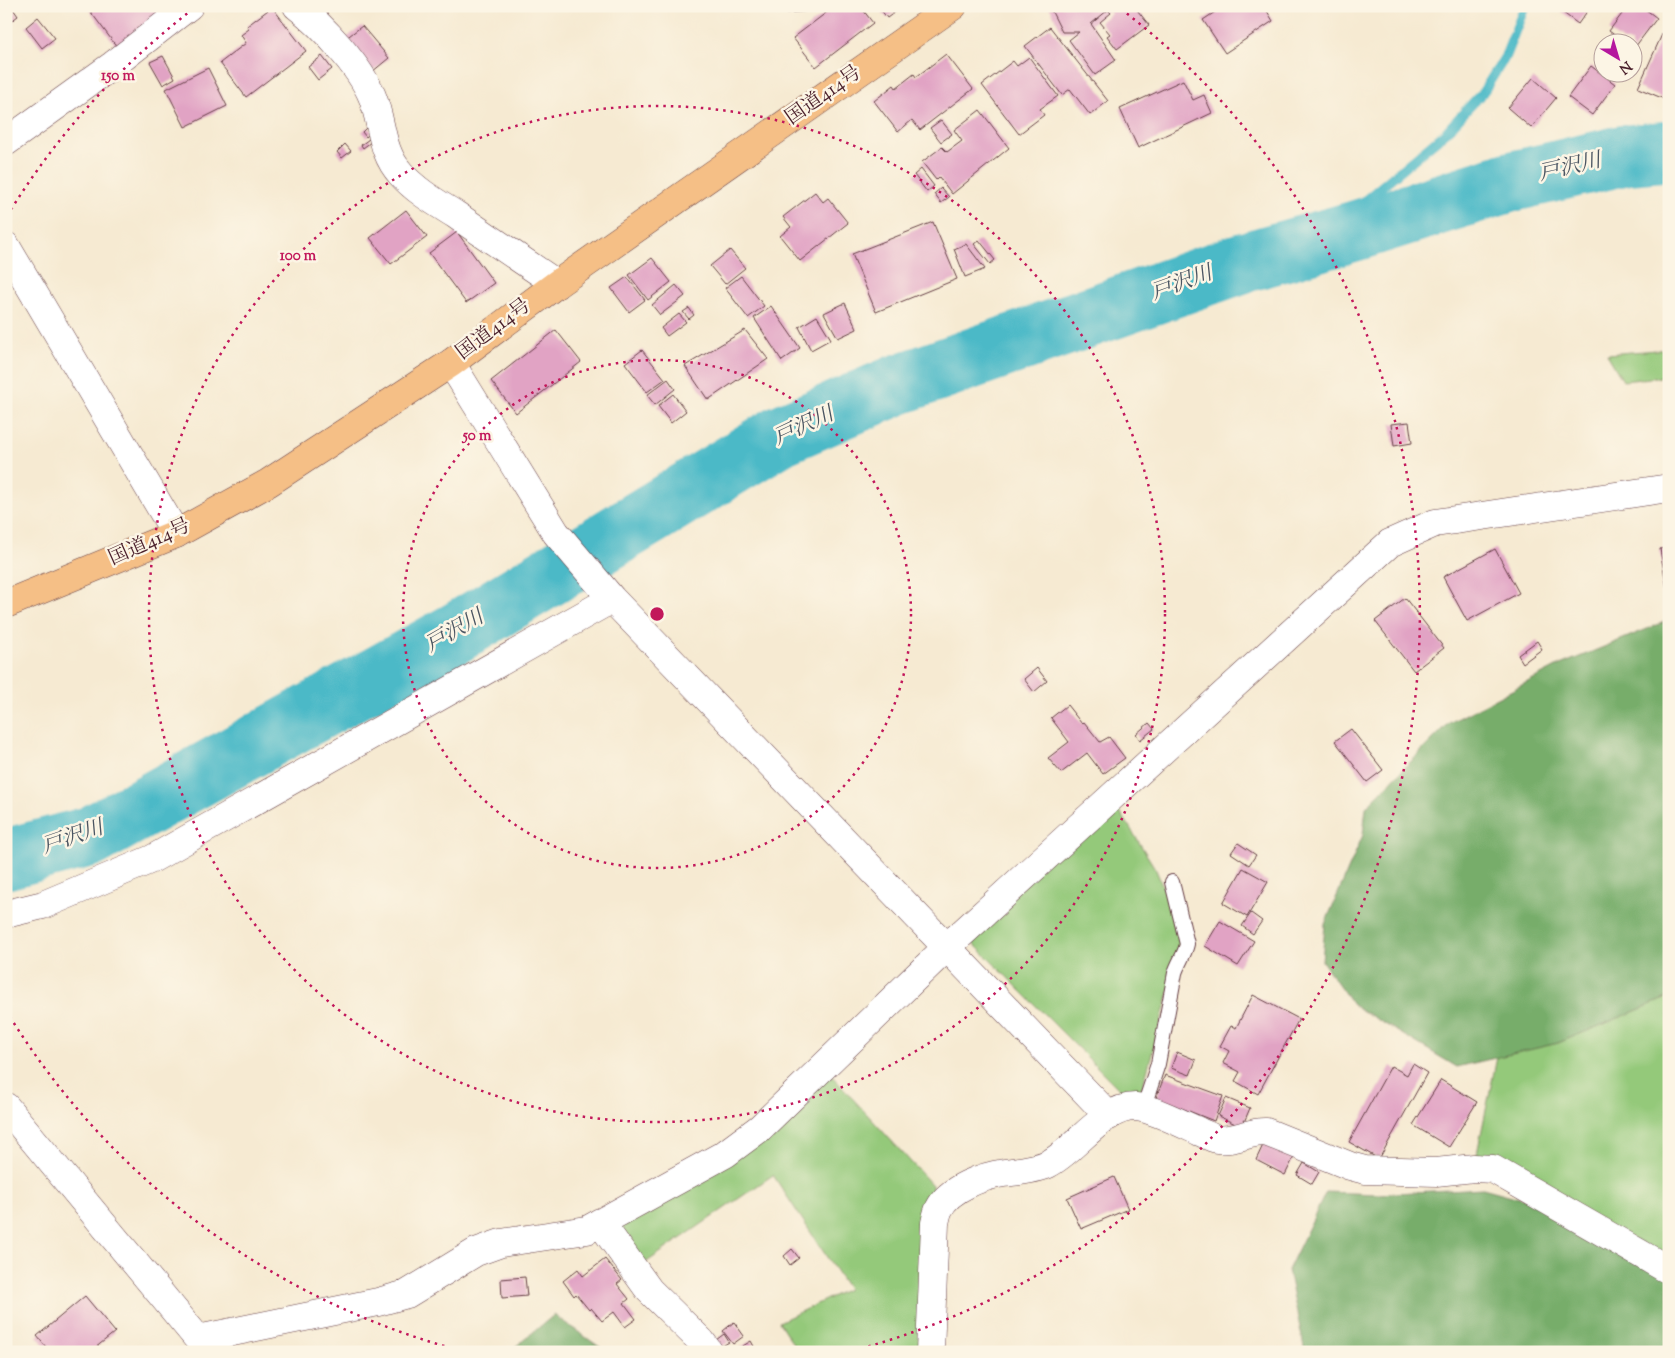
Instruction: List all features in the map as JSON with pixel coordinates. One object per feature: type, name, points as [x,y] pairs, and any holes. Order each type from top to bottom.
[{"type":"highway","name":"国道414号","points":[[6,604],[176,534],[268,483],[451,363],[557,284],[953,6]]},
{"type":"street","points":[[6,142],[113,65],[189,6]]},
{"type":"street","points":[[297,6],[310,16],[353,63],[364,80],[373,98],[388,156],[401,174],[424,194],[557,284]]},
{"type":"street","points":[[6,246],[176,534]]},
{"type":"street","points":[[451,363],[556,533],[612,599],[1109,1116]]},
{"type":"street","points":[[6,1107],[198,1345],[407,1294],[476,1252],[501,1243],[587,1230],[725,1154],[760,1128],[947,947],[1390,543],[1436,523],[1669,488]]},
{"type":"street","points":[[6,914],[43,904],[152,859],[612,599]]},
{"type":"street","points":[[930,1352],[935,1224],[939,1209],[946,1200],[961,1188],[984,1177],[1046,1165],[1064,1155],[1109,1116],[1125,1109],[1137,1107],[1168,1118],[1218,1140],[1266,1132],[1350,1166],[1365,1170],[1436,1172],[1474,1168],[1493,1169],[1665,1268]]},
{"type":"street","points":[[600,1222],[649,1290],[701,1341],[709,1352]]},
{"type":"lane","points":[[1143,1109],[1158,1064],[1177,964],[1186,948],[1172,882]]},
{"type":"green space","points":[[1669,349],[1669,376],[1623,381],[1607,354]]},
{"type":"green space","points":[[1669,620],[1669,997],[1558,1043],[1457,1067],[1353,1005],[1322,961],[1325,924],[1363,835],[1366,807],[1449,723],[1560,665]]},
{"type":"green space","points":[[1111,797],[1156,870],[1187,944],[1177,964],[1137,1107],[968,938]]},
{"type":"green space","points":[[1669,997],[1669,1259],[1474,1168],[1497,1057],[1558,1043]]},
{"type":"green space","points":[[831,1075],[932,1185],[934,1259],[928,1352],[798,1352],[779,1322],[848,1289],[773,1175],[638,1268],[600,1222]]},
{"type":"green space","points":[[1483,1188],[1563,1210],[1669,1255],[1669,1352],[1305,1352],[1288,1270],[1326,1192],[1378,1194]]},
{"type":"green space","points":[[554,1315],[607,1352],[509,1352]]},
{"type":"building","points":[[6,6],[11,6],[18,16],[6,25]]},
{"type":"building","points":[[88,6],[169,6],[117,47]]},
{"type":"building","points":[[785,6],[813,6],[813,11],[785,13]]},
{"type":"building","points":[[835,6],[860,6],[873,23],[816,67],[793,38]]},
{"type":"building","points":[[878,6],[903,6],[887,18]]},
{"type":"building","points":[[1049,6],[1134,6],[1149,25],[1117,49],[1107,36],[1110,34],[1100,22],[1111,13],[1108,10],[1091,24],[1116,60],[1095,75],[1069,40],[1079,32],[1062,32]]},
{"type":"building","points":[[1224,6],[1264,6],[1273,21],[1225,53],[1203,20]]},
{"type":"building","points":[[1554,6],[1591,6],[1578,24]]},
{"type":"building","points":[[1628,6],[1641,6],[1657,18],[1642,38],[1642,32],[1609,31]]},
{"type":"building","points":[[272,7],[306,51],[246,97],[220,63],[246,43],[241,35],[249,29],[247,26]]},
{"type":"building","points":[[38,17],[55,38],[42,48],[26,27]]},
{"type":"building","points":[[362,26],[389,58],[372,72],[345,39]]},
{"type":"building","points":[[1050,27],[1108,101],[1090,115],[1070,89],[1062,95],[1025,46]]},
{"type":"building","points":[[1664,30],[1669,32],[1669,101],[1638,88]]},
{"type":"building","points":[[946,54],[973,89],[920,130],[912,120],[898,132],[874,101],[894,85],[896,88],[914,74],[916,77]]},
{"type":"building","points":[[163,56],[175,78],[163,85],[150,62]]},
{"type":"building","points":[[322,56],[332,69],[318,80],[308,67]]},
{"type":"building","points":[[1029,57],[1058,96],[1040,109],[1044,115],[1019,134],[982,85],[1013,61],[1017,66]]},
{"type":"building","points":[[1591,66],[1592,82],[1612,82],[1615,84],[1592,115],[1568,97]]},
{"type":"building","points":[[208,68],[227,106],[185,127],[166,89]]},
{"type":"building","points":[[1533,78],[1556,98],[1531,128],[1508,108]]},
{"type":"building","points":[[1183,80],[1193,100],[1204,95],[1212,113],[1138,148],[1120,109]]},
{"type":"building","points":[[980,110],[1009,148],[952,194],[939,177],[936,180],[922,162],[942,147],[947,152],[962,141],[954,130]]},
{"type":"building","points":[[941,120],[952,134],[941,142],[930,128]]},
{"type":"building","points":[[367,127],[372,132],[366,137],[362,132]]},
{"type":"building","points":[[369,139],[371,142],[363,148],[361,145]]},
{"type":"building","points":[[345,144],[351,151],[342,158],[337,152]]},
{"type":"building","points":[[921,169],[934,186],[927,192],[914,175]]},
{"type":"building","points":[[941,188],[949,197],[941,203],[934,194]]},
{"type":"building","points":[[815,192],[823,202],[828,198],[848,223],[800,261],[780,236],[791,227],[783,217]]},
{"type":"building","points":[[406,210],[427,237],[391,264],[370,238]]},
{"type":"building","points":[[933,222],[957,279],[876,312],[852,254]]},
{"type":"building","points":[[457,232],[494,283],[466,303],[429,253]]},
{"type":"building","points":[[979,240],[995,260],[990,264],[974,244]]},
{"type":"building","points":[[966,244],[985,269],[965,277],[954,249]]},
{"type":"building","points":[[730,250],[745,268],[725,284],[710,266]]},
{"type":"building","points":[[652,258],[671,282],[648,300],[629,275]]},
{"type":"building","points":[[741,276],[764,306],[748,318],[725,288]]},
{"type":"building","points":[[627,277],[645,300],[629,312],[611,288]]},
{"type":"building","points":[[676,285],[685,296],[660,315],[652,305]]},
{"type":"building","points":[[845,303],[857,329],[838,338],[824,313]]},
{"type":"building","points":[[771,306],[800,348],[782,361],[754,318]]},
{"type":"building","points":[[689,308],[694,315],[689,319],[683,312]]},
{"type":"building","points":[[679,314],[686,322],[667,336],[661,328]]},
{"type":"building","points":[[817,316],[831,339],[811,350],[799,327]]},
{"type":"building","points":[[556,330],[581,362],[516,413],[491,381]]},
{"type":"building","points":[[745,330],[768,359],[708,400],[685,366]]},
{"type":"building","points":[[642,350],[665,379],[647,392],[625,363]]},
{"type":"building","points":[[668,379],[675,389],[655,405],[647,395]]},
{"type":"building","points":[[673,394],[686,411],[671,423],[658,406]]},
{"type":"building","points":[[1409,422],[1412,443],[1394,446],[1391,424]]},
{"type":"building","points":[[1669,547],[1669,590],[1667,590],[1660,549]]},
{"type":"building","points":[[1495,549],[1519,593],[1467,621],[1443,577]]},
{"type":"building","points":[[1405,598],[1444,648],[1414,671],[1375,621]]},
{"type":"building","points":[[1537,641],[1542,649],[1523,663],[1518,655]]},
{"type":"building","points":[[1037,668],[1047,681],[1034,692],[1024,679]]},
{"type":"building","points":[[1067,705],[1100,742],[1109,737],[1125,758],[1103,774],[1087,753],[1061,773],[1048,758],[1069,742],[1051,718]]},
{"type":"building","points":[[1149,723],[1154,729],[1140,740],[1136,734]]},
{"type":"building","points":[[1351,729],[1383,770],[1367,782],[1335,741]]},
{"type":"building","points":[[1238,843],[1256,855],[1249,865],[1231,853]]},
{"type":"building","points":[[1243,868],[1268,882],[1247,917],[1223,903]]},
{"type":"building","points":[[1251,913],[1262,921],[1253,934],[1242,926]]},
{"type":"building","points":[[1220,921],[1254,941],[1238,966],[1205,946]]},
{"type":"building","points":[[1253,995],[1299,1019],[1258,1094],[1235,1081],[1240,1072],[1223,1063],[1229,1051],[1220,1046],[1231,1026],[1236,1028]]},
{"type":"building","points":[[1177,1052],[1196,1060],[1190,1075],[1171,1068]]},
{"type":"building","points":[[1413,1064],[1427,1073],[1379,1159],[1349,1142],[1391,1066],[1407,1075]]},
{"type":"building","points":[[1165,1075],[1223,1096],[1214,1121],[1156,1098]]},
{"type":"building","points":[[1441,1080],[1477,1102],[1449,1147],[1413,1125]]},
{"type":"building","points":[[1226,1098],[1250,1108],[1242,1127],[1218,1116]]},
{"type":"building","points":[[1264,1143],[1294,1157],[1285,1175],[1256,1160]]},
{"type":"building","points":[[1304,1163],[1319,1172],[1312,1184],[1297,1175]]},
{"type":"building","points":[[1114,1177],[1128,1209],[1081,1229],[1067,1198]]},
{"type":"building","points":[[792,1249],[799,1258],[790,1265],[784,1256]]},
{"type":"building","points":[[605,1259],[622,1280],[617,1284],[629,1299],[624,1303],[636,1319],[625,1327],[614,1312],[602,1321],[591,1308],[589,1310],[576,1294],[574,1296],[563,1281],[578,1269],[583,1276]]},
{"type":"building","points":[[525,1277],[527,1296],[502,1298],[501,1279]]},
{"type":"building","points":[[85,1296],[115,1332],[90,1352],[50,1352],[37,1336]]},
{"type":"building","points":[[734,1322],[744,1336],[733,1344],[723,1331]]},
{"type":"building","points":[[724,1334],[729,1342],[721,1347],[716,1340]]},
{"type":"building","points":[[751,1341],[757,1352],[733,1352]]},
{"type":"waterway","points":[[1337,236],[1356,208],[1446,132],[1483,92],[1505,57],[1525,6]]},
{"type":"waterway","name":"戸沢川","points":[[6,859],[92,836],[456,633],[781,435],[897,385],[1242,263],[1355,231],[1510,182],[1625,155],[1669,151]]}]
